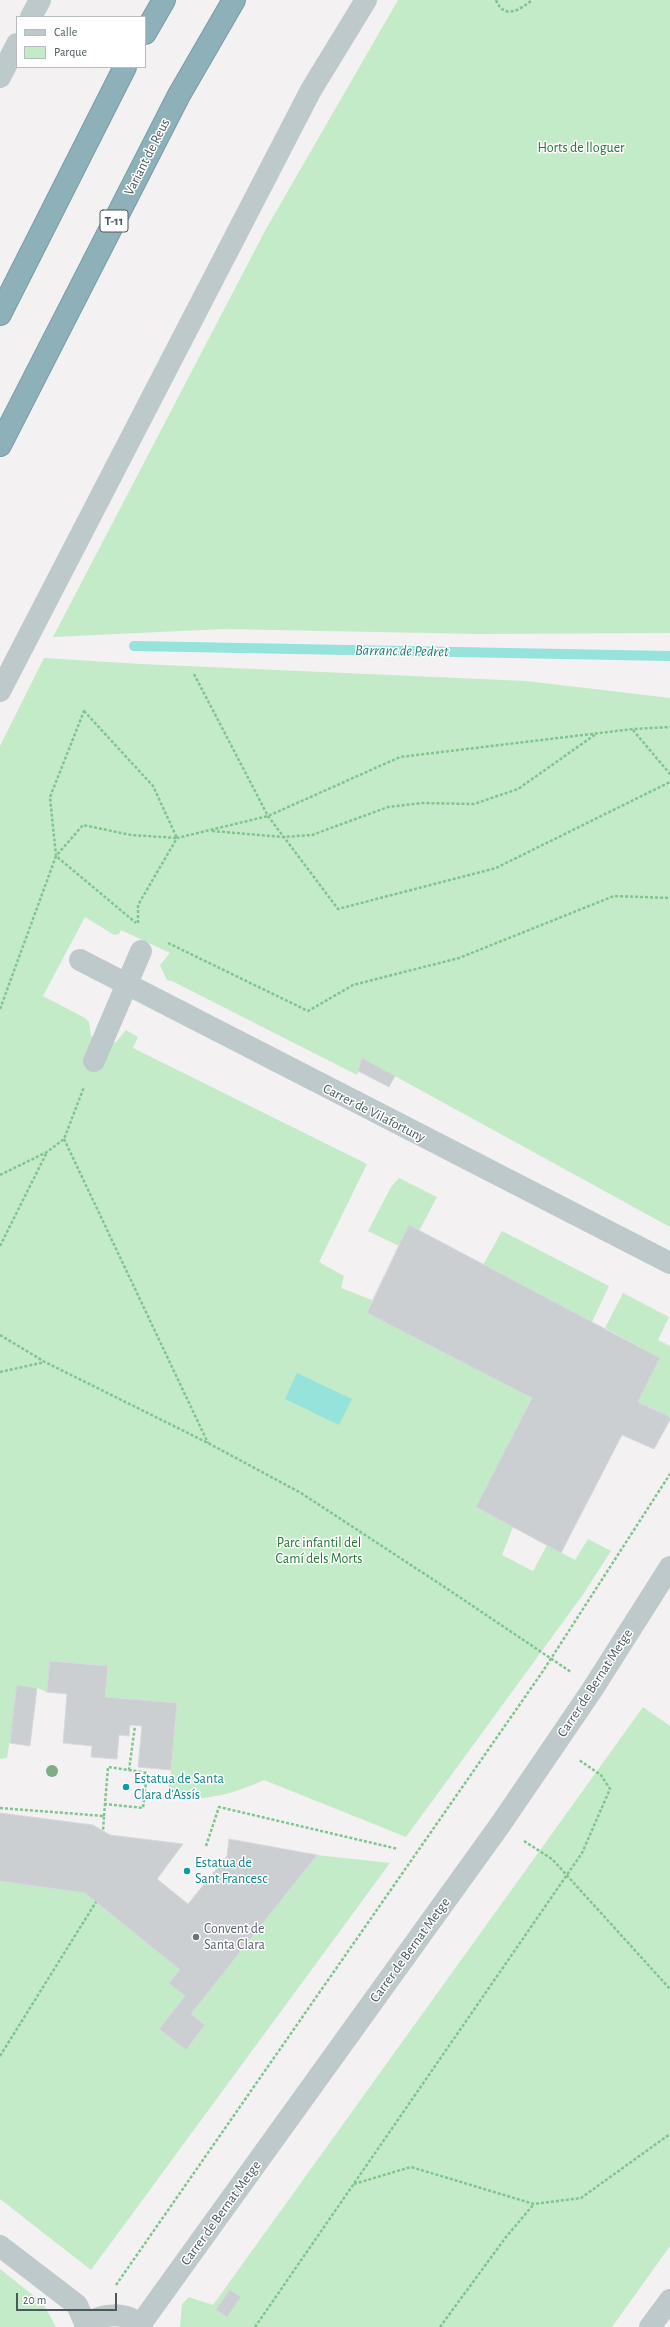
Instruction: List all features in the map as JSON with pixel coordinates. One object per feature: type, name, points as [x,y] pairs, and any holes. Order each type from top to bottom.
[{"type":"highway","points":[[146,31],[164,0]]},
{"type":"highway","name":"Variant de Reus","points":[[0,445],[179,95],[234,0]]},
{"type":"highway","points":[[0,314],[124,68]]},
{"type":"street","points":[[32,16],[40,0]]},
{"type":"street","points":[[0,691],[311,90],[366,0]]},
{"type":"street","points":[[0,77],[16,46]]},
{"type":"street","points":[[94,1061],[141,951]]},
{"type":"street","name":"Carrer de Vilafortuny","points":[[80,960],[670,1263]]},
{"type":"street","name":"Carrer de Bernat Metge","points":[[141,2326],[500,1825],[592,1690],[670,1567]]},
{"type":"street","points":[[0,2246],[77,2305],[86,2326],[108,2315],[119,2315],[141,2326]]},
{"type":"street","points":[[650,2327],[670,2300]]},
{"type":"path","points":[[496,0],[497,4],[511,12],[516,12],[532,0]]},
{"type":"path","points":[[194,674],[268,816],[338,910],[496,868],[670,782]]},
{"type":"path","points":[[84,711],[153,786],[177,838],[138,905],[138,925],[56,856],[50,797],[84,711]]},
{"type":"path","points":[[0,1010],[56,856],[84,825],[131,835],[177,838],[268,816],[400,757],[633,729],[670,727]]},
{"type":"path","points":[[633,729],[670,774]]},
{"type":"path","points":[[208,830],[283,837],[312,835],[388,807],[422,803],[474,804],[518,789],[596,734]]},
{"type":"path","points":[[162,940],[308,1011],[353,985],[459,958],[614,896],[670,898]]},
{"type":"path","points":[[0,1174],[47,1152],[64,1138],[94,1061]]},
{"type":"path","points":[[64,1138],[208,1443]]},
{"type":"path","points":[[0,1246],[47,1152]]},
{"type":"path","points":[[0,1335],[45,1362],[208,1443],[301,1493],[551,1658],[592,1690]]},
{"type":"path","points":[[0,1372],[45,1362]]},
{"type":"path","points":[[116,2285],[551,1658],[670,1474]]},
{"type":"path","points":[[129,1770],[135,1726]]},
{"type":"path","points":[[256,2327],[582,1853],[610,1789],[602,1774],[555,1744]]},
{"type":"path","points":[[104,1804],[143,1808],[147,1773],[108,1767],[104,1804],[104,1831]]},
{"type":"path","points":[[206,1846],[219,1807],[398,1850]]},
{"type":"path","points":[[0,1808],[104,1816]]},
{"type":"path","points":[[500,1825],[552,1859],[670,1989]]},
{"type":"path","points":[[0,2056],[96,1902]]},
{"type":"path","points":[[353,2184],[412,2167],[534,2204],[581,2198],[670,2134]]},
{"type":"path","points":[[440,2327],[506,2237],[534,2204]]},
{"type":"green space","name":"Horts de lloguer","points":[[398,0],[670,0],[670,633],[479,634],[224,629],[53,637],[266,229]]},
{"type":"green space","name":"Parc infantil del Camí dels Morts","points":[[44,658],[141,664],[526,681],[670,698],[670,1227],[362,1058],[357,1075],[172,981],[167,980],[160,965],[170,953],[121,930],[119,934],[114,935],[85,917],[43,996],[85,1018],[89,1022],[91,1036],[107,1045],[116,1042],[126,1030],[138,1037],[133,1048],[367,1164],[319,1262],[344,1276],[341,1288],[372,1300],[367,1313],[532,1398],[477,1507],[513,1527],[502,1555],[533,1571],[547,1545],[575,1560],[588,1539],[611,1551],[582,1596],[406,1837],[264,1780],[218,1796],[206,1798],[170,1797],[166,1794],[170,1781],[177,1703],[105,1697],[108,1666],[50,1661],[47,1692],[37,1688],[18,1686],[7,1758],[0,1759],[0,746]]},
{"type":"green space","points":[[399,1178],[437,1197],[419,1231],[399,1246],[368,1231],[391,1187]]},
{"type":"green space","points":[[502,1231],[609,1286],[592,1322],[483,1265]]},
{"type":"green space","points":[[623,1293],[669,1317],[658,1340],[670,1346],[670,1417],[638,1402],[660,1358],[605,1328]]},
{"type":"green space","points":[[643,1707],[670,1726],[670,2246],[612,2327],[180,2327],[182,2304],[189,2297],[213,2305]]},
{"type":"green space","points":[[317,1855],[390,1863],[91,2270],[0,2199],[0,1881],[85,1893],[180,1970],[185,1996],[159,2029],[186,2050],[205,2025],[191,2014]]},
{"type":"green space","points":[[0,2269],[43,2303],[56,2327],[0,2327]]},
{"type":"water","points":[[297,1373],[352,1399],[339,1425],[285,1399]]},
{"type":"building","points":[[362,1058],[395,1076],[389,1087],[358,1071]]},
{"type":"building","points":[[409,1225],[660,1358],[638,1402],[670,1417],[670,1420],[654,1449],[622,1435],[561,1553],[476,1507],[532,1398],[367,1313]]},
{"type":"building","points":[[50,1661],[108,1666],[105,1697],[177,1703],[171,1770],[138,1767],[142,1726],[130,1725],[129,1736],[119,1735],[117,1759],[91,1757],[92,1746],[63,1743],[67,1694],[47,1692]]},
{"type":"building","points":[[17,1685],[37,1688],[30,1746],[10,1743]]},
{"type":"building","name":"Convent de Santa Clara","points":[[0,1813],[93,1825],[110,1835],[183,1844],[157,1879],[188,1904],[227,1856],[229,1839],[317,1855],[191,2014],[205,2025],[186,2050],[159,2029],[185,1996],[169,1983],[180,1970],[85,1893],[0,1881]]},
{"type":"building","points":[[230,2290],[241,2297],[227,2317],[216,2310]]},
{"type":"waterway","name":"Barranc de Pedret","points":[[134,646],[670,656]]},
{"type":"place","name":"Estatua de Santa Clara d'Assís","points":[[126,1787]]},
{"type":"place","name":"Estatua de Sant Francesc","points":[[187,1871]]},
{"type":"place","name":"Convent de Santa Clara","points":[[196,1937]]}]
